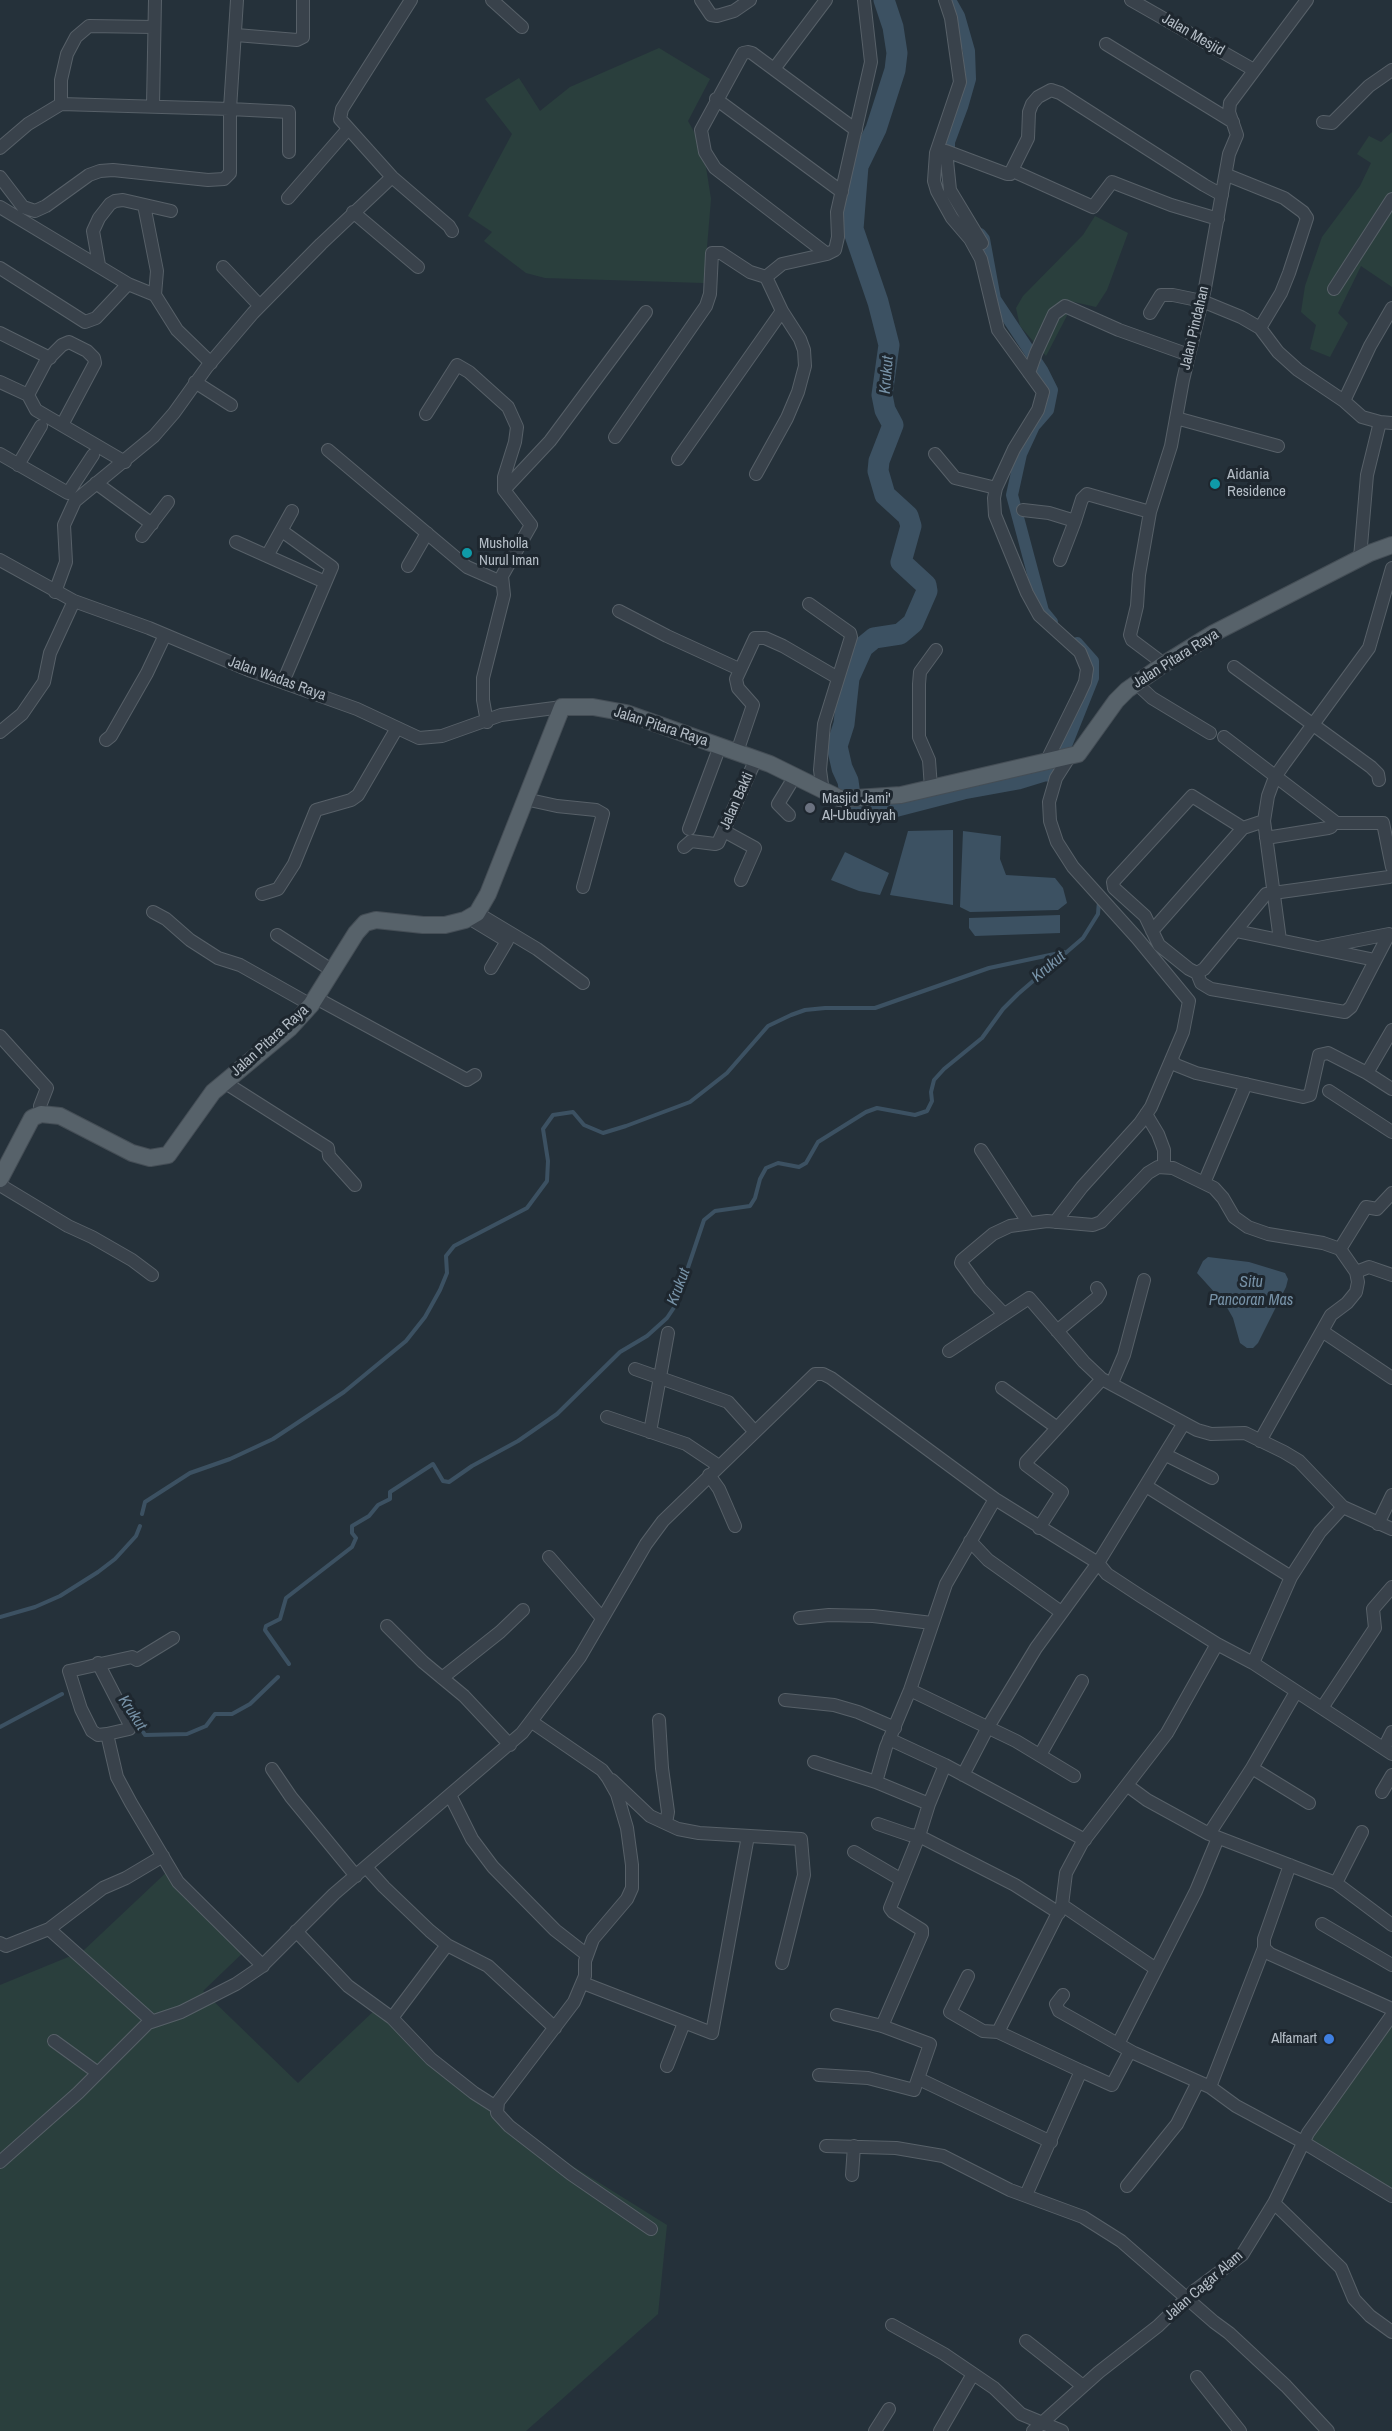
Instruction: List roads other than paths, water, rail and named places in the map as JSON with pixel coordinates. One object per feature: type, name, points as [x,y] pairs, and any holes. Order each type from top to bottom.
[{"type":"main road","name":"Jalan Pitara Raya","points":[[562,707],[592,707],[626,713],[756,759],[795,776],[823,792],[855,799],[901,795],[1080,752],[1109,709],[1136,683],[1164,664],[1214,633],[1360,558],[1392,545]]},
{"type":"main road","points":[[473,915],[493,884],[562,707]]},
{"type":"main road","name":"Jalan Pitara Raya","points":[[41,1114],[60,1116],[132,1153],[150,1158],[163,1157],[173,1150],[205,1102],[224,1082],[294,1023],[313,1002],[356,933],[368,921],[434,925],[454,923],[473,915]]},
{"type":"main road","points":[[0,1179],[32,1118],[41,1114]]},
{"type":"street","points":[[153,105],[155,0]]},
{"type":"street","points":[[0,177],[23,207],[35,211],[100,171],[112,170],[208,180],[224,179],[230,173],[230,109],[237,0]]},
{"type":"street","points":[[236,35],[297,40],[303,37],[303,0]]},
{"type":"street","points":[[411,0],[342,109],[340,119],[392,177],[452,231]]},
{"type":"street","points":[[492,0],[522,27]]},
{"type":"street","points":[[701,0],[711,15],[717,16],[734,10],[750,0]]},
{"type":"street","points":[[774,69],[826,0]]},
{"type":"street","points":[[766,277],[782,264],[828,254],[835,250],[838,241],[836,218],[872,62],[864,0]]},
{"type":"street","points":[[945,0],[951,18],[960,82],[936,153],[934,181],[952,218],[970,239],[981,259],[998,330],[1041,386],[1043,397],[1038,410],[1014,449],[996,488],[995,515],[1032,604],[1048,626],[1080,652],[1086,663],[1085,682],[1059,758],[1056,778],[1048,802],[1050,821],[1057,842],[1073,867],[1137,938],[1189,1001],[1183,1032],[1146,1114],[1082,1186],[1055,1222]]},
{"type":"street","name":"Jalan Mesjid","points":[[1131,0],[1254,70]]},
{"type":"street","name":"Jalan Pindahan","points":[[1164,664],[1132,640],[1130,635],[1137,606],[1139,574],[1150,512],[1171,446],[1202,302],[1227,175],[1229,154],[1237,135],[1229,112],[1230,103],[1307,0]]},
{"type":"street","points":[[61,104],[61,80],[66,54],[76,37],[89,26],[154,27]]},
{"type":"street","points":[[1106,44],[1233,122]]},
{"type":"street","points":[[828,254],[723,175],[710,161],[702,143],[701,130],[716,99],[743,54],[752,53],[856,130]]},
{"type":"street","points":[[1323,122],[1332,123],[1369,86],[1392,70]]},
{"type":"street","points":[[982,243],[950,190],[949,152],[1007,174],[1013,171],[1028,138],[1029,112],[1032,104],[1038,97],[1051,90],[1222,195]]},
{"type":"street","points":[[716,99],[842,192]]},
{"type":"street","points":[[0,148],[28,124],[61,104],[153,105],[289,112],[289,152]]},
{"type":"street","points":[[288,198],[348,129]]},
{"type":"street","points":[[1013,171],[1093,207],[1112,182],[1171,206],[1218,219]]},
{"type":"street","points":[[1227,175],[1284,198],[1303,212],[1307,218],[1281,293],[1260,328]]},
{"type":"street","points":[[55,592],[66,562],[64,525],[67,515],[81,495],[125,462],[154,436],[174,413],[195,382],[260,306],[353,212],[392,177]]},
{"type":"street","points":[[1334,289],[1392,199]]},
{"type":"street","points":[[99,265],[93,236],[95,224],[115,201],[123,200],[171,210]]},
{"type":"street","points":[[144,204],[157,271],[155,295]]},
{"type":"street","points":[[0,207],[128,284],[155,295],[177,330],[211,363]]},
{"type":"street","points":[[353,212],[418,267]]},
{"type":"street","points":[[615,437],[706,306],[710,294],[712,253],[721,253],[750,272],[766,277],[804,350],[805,366],[798,392],[787,418],[756,474]]},
{"type":"street","points":[[223,267],[260,306]]},
{"type":"street","points":[[0,268],[85,322],[100,314],[128,284]]},
{"type":"street","points":[[1150,313],[1161,295],[1179,295],[1241,317],[1260,328],[1278,352],[1298,370],[1344,401],[1362,417],[1386,422],[1367,475],[1360,558]]},
{"type":"street","points":[[1029,372],[1054,314],[1065,306],[1128,333],[1189,355]]},
{"type":"street","points":[[1344,401],[1370,346],[1392,308]]},
{"type":"street","points":[[678,459],[782,311]]},
{"type":"street","points":[[504,490],[550,441],[646,312]]},
{"type":"street","points":[[0,333],[50,358]]},
{"type":"street","points":[[28,395],[50,358],[62,345],[69,342],[94,357],[95,363],[62,425]]},
{"type":"street","points":[[426,414],[457,365],[469,372],[504,403],[512,413],[517,427],[515,442],[504,477],[504,490],[531,525],[501,582],[504,595],[483,678],[483,700],[487,722]]},
{"type":"street","points":[[0,382],[28,395],[36,410],[125,462]]},
{"type":"street","points":[[195,382],[231,405]]},
{"type":"street","points":[[1176,418],[1278,446]]},
{"type":"street","points":[[18,465],[41,426]]},
{"type":"street","points":[[328,450],[467,567],[501,582]]},
{"type":"street","points":[[0,454],[68,493],[93,455]]},
{"type":"street","points":[[935,454],[955,478],[996,488]]},
{"type":"street","points":[[96,483],[152,524]]},
{"type":"street","points":[[1060,560],[1082,499],[1087,494],[1150,512]]},
{"type":"street","points":[[142,536],[168,502]]},
{"type":"street","points":[[1023,510],[1049,513],[1075,521]]},
{"type":"street","points":[[267,556],[292,511]]},
{"type":"street","points":[[282,531],[331,565],[283,682]]},
{"type":"street","points":[[408,566],[427,533]]},
{"type":"street","points":[[236,542],[325,582]]},
{"type":"street","name":"Jalan Wadas Raya","points":[[0,560],[74,601],[242,667],[357,708],[414,736],[427,739],[512,713],[562,707]]},
{"type":"street","points":[[1280,940],[1264,821],[1268,796],[1275,777],[1369,648],[1392,568]]},
{"type":"street","points":[[0,732],[22,714],[44,682],[54,643],[74,601]]},
{"type":"street","points":[[809,604],[850,633],[851,637],[822,735],[820,770],[823,792]]},
{"type":"street","points":[[619,611],[740,669]]},
{"type":"street","points":[[106,740],[111,736],[147,673],[165,635]]},
{"type":"street","points":[[737,752],[753,705],[736,683],[752,640],[761,637],[783,646],[838,678]]},
{"type":"street","points":[[932,788],[929,760],[919,737],[919,684],[920,672],[936,650]]},
{"type":"street","points":[[1234,667],[1371,767],[1378,774],[1379,780]]},
{"type":"street","points":[[1136,683],[1143,692],[1177,715],[1210,733]]},
{"type":"street","points":[[262,894],[278,889],[294,864],[316,810],[351,801],[358,795],[397,728]]},
{"type":"street","points":[[1224,737],[1332,818],[1334,823]]},
{"type":"street","points":[[689,830],[720,747]]},
{"type":"street","name":"Jalan Bakti","points":[[684,847],[691,841],[717,844],[756,759]]},
{"type":"street","points":[[789,815],[778,804],[795,776]]},
{"type":"street","points":[[1243,828],[1192,795],[1113,882],[1114,888],[1144,916],[1159,945],[1197,973],[1201,983],[1211,989],[1341,1013],[1352,1007],[1389,934],[1318,948]]},
{"type":"street","points":[[525,799],[557,806],[596,810],[603,814],[583,887]]},
{"type":"street","points":[[1152,931],[1243,828],[1264,821]]},
{"type":"street","points":[[1266,838],[1328,828],[1334,823],[1383,823],[1392,867]]},
{"type":"street","points":[[724,831],[755,848],[741,880]]},
{"type":"street","points":[[1197,973],[1204,969],[1263,896],[1392,875]]},
{"type":"street","points":[[153,912],[218,958],[240,965],[467,1080],[475,1075]]},
{"type":"street","points":[[473,915],[507,941],[491,968]]},
{"type":"street","points":[[473,915],[544,953],[583,983]]},
{"type":"street","points":[[1236,930],[1375,960]]},
{"type":"street","points":[[277,935],[333,972]]},
{"type":"street","points":[[1367,1073],[1392,1030]]},
{"type":"street","points":[[0,1035],[47,1088],[40,1106],[41,1114]]},
{"type":"street","points":[[1172,1060],[1176,1065],[1196,1073],[1308,1097],[1318,1059],[1323,1053],[1333,1054],[1392,1089]]},
{"type":"street","points":[[224,1082],[328,1148],[329,1156],[355,1185]]},
{"type":"street","points":[[1204,1183],[1246,1084]]},
{"type":"street","points":[[1329,1091],[1392,1132]]},
{"type":"street","points":[[1146,1114],[1164,1150],[1164,1166]]},
{"type":"street","points":[[981,1150],[1028,1222]]},
{"type":"street","points":[[1003,1313],[980,1289],[961,1261],[993,1234],[1010,1226],[1028,1222],[1093,1225],[1101,1222],[1148,1173],[1158,1167],[1173,1168],[1204,1183],[1219,1193],[1234,1217],[1248,1227],[1268,1234],[1323,1243],[1340,1249],[1356,1272],[1358,1282],[1356,1292],[1347,1304],[1335,1311],[1322,1331],[1260,1441]]},
{"type":"street","points":[[0,1185],[68,1226],[132,1260],[152,1275]]},
{"type":"street","points":[[1340,1249],[1366,1207],[1377,1209],[1392,1193]]},
{"type":"street","points":[[1356,1272],[1369,1267],[1392,1275]]},
{"type":"street","points":[[1039,1528],[1062,1492],[1033,1472],[1026,1462],[1056,1427],[1107,1381],[1124,1355],[1144,1280]]},
{"type":"street","points":[[1057,1331],[1097,1298],[1100,1293],[1097,1288]]},
{"type":"street","points":[[949,1351],[983,1330],[1003,1313],[1029,1298],[1084,1362],[1121,1390],[1184,1424],[1210,1434],[1238,1432],[1299,1461],[1343,1507],[1392,1529]]},
{"type":"street","points":[[1322,1331],[1392,1378]]},
{"type":"street","points":[[650,1432],[668,1333]]},
{"type":"street","points":[[635,1369],[728,1402],[738,1410],[755,1432]]},
{"type":"street","points":[[0,2162],[152,2021],[190,2008],[246,1979],[263,1966],[296,1931],[366,1867],[510,1745],[532,1722],[580,1657],[654,1532],[676,1506],[755,1432],[811,1375],[823,1374],[831,1378],[995,1499],[1098,1563],[1115,1579],[1217,1644],[1253,1663],[1388,1751],[1392,1732]]},
{"type":"street","points":[[1002,1388],[1056,1427]]},
{"type":"street","points":[[607,1417],[686,1444],[719,1466]]},
{"type":"street","points":[[963,1774],[988,1727],[1061,1612],[1098,1563],[1184,1424]]},
{"type":"street","points":[[1166,1455],[1212,1478]]},
{"type":"street","points":[[709,1475],[719,1489],[735,1526]]},
{"type":"street","points":[[1146,1486],[1292,1577]]},
{"type":"street","points":[[1378,1524],[1392,1495]]},
{"type":"street","points":[[876,1782],[950,1573],[995,1499]]},
{"type":"street","points":[[1253,1663],[1292,1577],[1320,1532],[1343,1507]]},
{"type":"street","points":[[970,1541],[988,1560],[1061,1612]]},
{"type":"street","points":[[549,1557],[602,1618]]},
{"type":"street","points":[[1322,1708],[1375,1628],[1372,1609],[1392,1587]]},
{"type":"street","points":[[442,1678],[523,1611]]},
{"type":"street","points":[[800,1618],[829,1615],[873,1616],[932,1623]]},
{"type":"street","points":[[387,1626],[464,1696],[510,1745]]},
{"type":"street","points":[[98,1664],[129,1723],[129,1729],[98,1735],[92,1731],[81,1709],[69,1671],[98,1664],[132,1656],[137,1660],[173,1638]]},
{"type":"street","points":[[998,2032],[1061,1909],[1066,1873],[1085,1840],[1167,1732],[1217,1644]]},
{"type":"street","points":[[1040,1755],[1082,1681]]},
{"type":"street","points":[[910,1690],[988,1727],[1074,1776]]},
{"type":"street","points":[[1118,2044],[1196,1891],[1213,1836],[1296,1692]]},
{"type":"street","points":[[784,1700],[812,1701],[840,1706],[1085,1840]]},
{"type":"street","points":[[659,1720],[668,1812],[666,1823]]},
{"type":"street","points":[[496,2108],[537,2049],[574,2002],[583,1983],[587,1955],[593,1939],[623,1905],[632,1888],[632,1865],[627,1828],[608,1778],[602,1770],[532,1722]]},
{"type":"street","points":[[107,1734],[117,1777],[178,1882],[263,1966]]},
{"type":"street","points":[[814,1762],[876,1782],[929,1804]]},
{"type":"street","points":[[882,2026],[922,1934],[922,1930],[891,1911],[900,1879],[919,1836],[945,1765]]},
{"type":"street","points":[[1252,1768],[1309,1803]]},
{"type":"street","points":[[272,1769],[291,1797],[356,1876]]},
{"type":"street","points":[[1382,1792],[1392,1775]]},
{"type":"street","points":[[608,1778],[650,1815],[678,1830],[801,1839],[804,1875],[782,1963]]},
{"type":"street","points":[[1128,1786],[1147,1800],[1213,1836],[1336,1883],[1392,1925]]},
{"type":"street","points":[[450,1795],[472,1839],[494,1868],[555,1930],[587,1955]]},
{"type":"street","points":[[878,1824],[919,1836],[1015,1885],[1061,1909],[1156,1969]]},
{"type":"street","points":[[1336,1883],[1362,1832]]},
{"type":"street","points":[[583,1983],[712,2033],[748,1836]]},
{"type":"street","points":[[854,1852],[900,1879]]},
{"type":"street","points":[[2,1946],[49,1929],[103,1888],[126,1878],[164,1856]]},
{"type":"street","points":[[1210,2087],[1264,1948],[1264,1940],[1290,1865]]},
{"type":"street","points":[[366,1867],[407,1910],[447,1945],[488,1966],[555,2028]]},
{"type":"street","points":[[1322,1924],[1392,1965]]},
{"type":"street","points":[[49,1929],[152,2021]]},
{"type":"street","points":[[296,1931],[348,1986],[392,2018],[431,2059],[496,2108],[498,2115],[509,2126],[571,2174],[651,2229]]},
{"type":"street","points":[[392,2018],[447,1945]]},
{"type":"street","points":[[1264,1948],[1270,1954],[1392,2009]]},
{"type":"street","points":[[968,1976],[950,2012],[983,2031],[998,2032],[1112,2085],[1130,2051]]},
{"type":"street","points":[[1063,1995],[1056,2004],[1059,2011],[1130,2051],[1210,2087],[1236,2106],[1303,2142],[1392,2196]]},
{"type":"street","points":[[819,2075],[868,2078],[913,2090],[919,2079],[930,2042],[882,2026],[837,2015]]},
{"type":"street","name":"Jalan Cagar Alam","points":[[1037,2427],[1083,2386],[1158,2326],[1186,2298],[1242,2255],[1274,2203],[1303,2142],[1392,2015]]},
{"type":"street","points":[[667,2066],[684,2023]]},
{"type":"street","points":[[54,2041],[98,2073]]},
{"type":"street","points":[[1026,2195],[1081,2071]]},
{"type":"street","points":[[919,2079],[1051,2142]]},
{"type":"street","points":[[1127,2186],[1171,2132],[1198,2082]]},
{"type":"street","points":[[826,2146],[896,2148],[943,2156],[980,2176],[1083,2217],[1101,2227],[1121,2241],[1286,2386],[1325,2430]]},
{"type":"street","points":[[852,2175],[854,2146]]},
{"type":"street","points":[[1274,2203],[1341,2268],[1354,2299],[1370,2316],[1392,2332]]},
{"type":"street","points":[[892,2325],[973,2374],[1001,2394],[1013,2408],[1037,2427],[1062,2431]]},
{"type":"street","points":[[1026,2341],[1083,2386]]},
{"type":"street","points":[[940,2431],[973,2374]]},
{"type":"street","points":[[1197,2377],[1240,2431]]},
{"type":"street","points":[[875,2431],[889,2409]]},
{"type":"water","points":[[953,830],[953,905],[890,895],[908,831]]},
{"type":"water","points":[[963,831],[1001,836],[1000,859],[1006,875],[1055,878],[1063,888],[1067,903],[1058,910],[970,912],[960,907]]},
{"type":"water","points":[[845,852],[889,873],[880,895],[859,891],[831,880]]},
{"type":"water","points":[[1060,915],[1060,933],[975,936],[969,928],[969,918]]},
{"type":"water","name":"Situ Pancoran Mas","points":[[1208,1257],[1249,1262],[1285,1273],[1288,1279],[1258,1343],[1253,1348],[1247,1348],[1240,1343],[1233,1318],[1225,1304],[1197,1273],[1203,1261]]},
{"type":"waterway","name":"Krukut","points":[[884,0],[893,27],[897,53],[895,70],[876,129],[858,166],[853,229],[878,302],[889,345],[882,395],[885,410],[893,425],[879,461],[878,471],[885,495],[908,516],[911,526],[901,562],[926,585],[927,591],[913,623],[900,634],[874,638],[863,647],[849,678],[844,724],[837,746],[842,768],[848,781],[852,810],[870,813],[963,789],[1018,779],[1044,771],[1055,771]]},
{"type":"waterway","points":[[949,160],[949,142],[970,79],[969,51],[959,16],[950,0]]},
{"type":"waterway","points":[[980,234],[984,239],[995,299],[1042,370],[1052,390],[1048,410],[1034,426],[1021,454],[1012,495],[1043,611],[1052,622]]},
{"type":"waterway","points":[[1059,763],[1093,678],[1093,661],[1077,643]]},
{"type":"waterway","name":"Krukut","points":[[289,1664],[265,1630],[266,1626],[280,1619],[286,1598],[352,1547],[356,1538],[352,1533],[352,1526],[369,1516],[378,1505],[390,1499],[390,1492],[433,1464],[443,1481],[449,1482],[472,1466],[518,1441],[557,1414],[620,1352],[647,1336],[667,1318],[675,1306],[704,1220],[715,1211],[750,1206],[766,1168],[778,1163],[799,1167],[806,1163],[818,1142],[866,1112],[877,1108],[915,1115],[927,1111],[932,1101],[931,1092],[934,1080],[982,1038],[1003,1009],[1018,994],[1083,938],[1098,914],[1099,901]]},
{"type":"waterway","points":[[142,1514],[145,1502],[190,1473],[230,1459],[273,1439],[344,1392],[406,1341],[425,1317],[440,1290],[447,1273],[446,1256],[454,1246],[527,1208],[547,1181],[548,1161],[543,1129],[553,1115],[573,1112],[584,1125],[603,1133],[626,1126],[690,1102],[727,1073],[768,1026],[791,1015],[805,1010],[825,1008],[875,1008],[989,968],[1064,952]]},
{"type":"waterway","points":[[0,1617],[35,1607],[60,1596],[98,1572],[115,1559],[136,1536],[140,1526]]},
{"type":"waterway","name":"Krukut","points":[[125,1703],[145,1735],[187,1734],[206,1726],[215,1714],[232,1714],[250,1704],[278,1677]]},
{"type":"waterway","name":"Krukut","points":[[0,1727],[62,1694]]},
{"type":"place","name":"Aidania Residence","points":[[1215,484]]},
{"type":"place","name":"Musholla Nurul Iman","points":[[467,553]]},
{"type":"place","name":"Masjid Jami' Al-Ubudiyyah","points":[[810,808]]},
{"type":"place","name":"Alfamart","points":[[1329,2039]]}]
